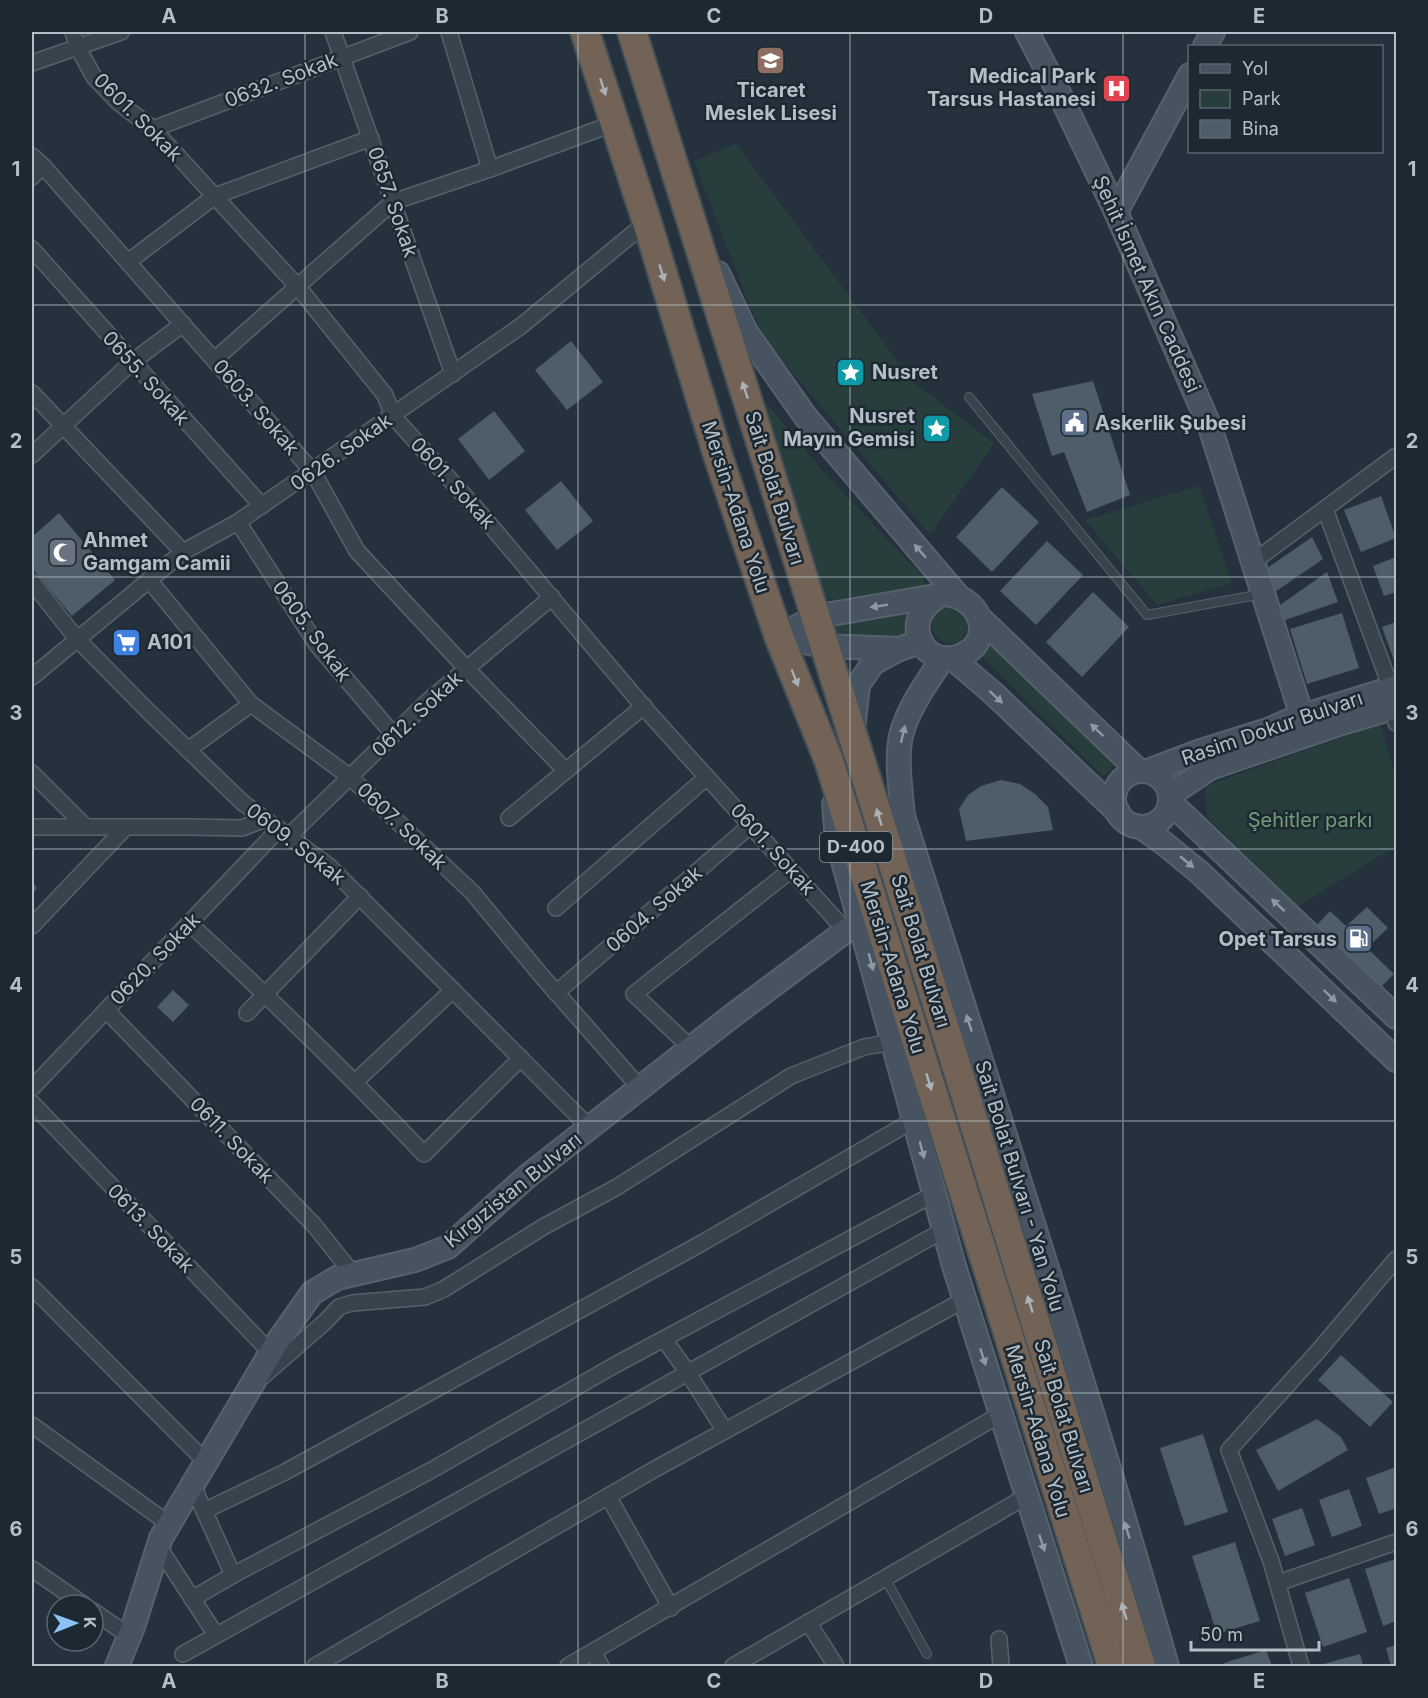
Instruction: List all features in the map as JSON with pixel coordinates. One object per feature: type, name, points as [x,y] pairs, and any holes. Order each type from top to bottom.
[{"type":"highway","name":"Mersin-Adana Yolu","points":[[585,32],[647,222],[717,456],[779,638],[829,761],[1112,1666]]},
{"type":"highway","name":"Sait Bolat Bulvarı","points":[[632,32],[775,483],[814,617],[852,732],[1141,1666]]},
{"type":"street","points":[[32,63],[75,39],[121,32]]},
{"type":"street","name":"0657. Sokak","points":[[333,32],[453,374]]},
{"type":"street","name":"0632. Sokak","points":[[153,129],[410,32]]},
{"type":"street","points":[[449,32],[490,169]]},
{"type":"street","name":"Şehit İsmet Akın Caddesi","points":[[1027,32],[1116,212],[1210,427],[1302,716]]},
{"type":"street","name":"0601. Sokak","points":[[75,39],[94,77],[118,102],[153,129],[298,287],[386,395],[393,416],[480,513],[644,706],[791,870],[853,926]]},
{"type":"street","points":[[1116,212],[1188,79]]},
{"type":"street","points":[[214,360],[393,202],[615,123]]},
{"type":"street","points":[[128,262],[215,196],[371,138]]},
{"type":"street","points":[[32,177],[38,161]]},
{"type":"street","name":"0603. Sokak","points":[[38,161],[313,472],[357,550],[466,669],[566,771]]},
{"type":"street","points":[[686,204],[746,332],[805,416],[947,596]]},
{"type":"street","name":"0626. Sokak","points":[[32,676],[183,552],[238,522],[313,472],[521,326],[647,222]]},
{"type":"street","name":"0655. Sokak","points":[[32,249],[262,506]]},
{"type":"street","points":[[32,455],[132,362],[183,324]]},
{"type":"street","points":[[32,393],[183,552]]},
{"type":"street","points":[[1253,562],[1396,456]]},
{"type":"street","points":[[1141,827],[1158,822],[1165,816],[1170,799],[1210,768],[1394,703],[1325,509]]},
{"type":"street","name":"0605. Sokak","points":[[238,522],[317,645],[393,734]]},
{"type":"street","name":"0607. Sokak","points":[[149,580],[251,704],[350,777],[472,892],[556,993],[640,1088]]},
{"type":"street","name":"0609. Sokak","points":[[32,582],[77,639],[188,750],[243,803],[329,866],[590,1128]]},
{"type":"street","points":[[947,596],[928,603],[921,611],[917,621],[921,642],[934,655],[948,658],[963,655],[972,649],[981,629],[980,618]]},
{"type":"street","points":[[779,638],[814,617],[947,596],[968,600],[980,618],[1144,771],[1157,775],[1164,781],[1170,799],[1396,1017]]},
{"type":"street","name":"0612. Sokak","points":[[284,833],[350,777],[427,702],[552,597]]},
{"type":"street","points":[[779,638],[824,646],[900,649]]},
{"type":"street","points":[[852,732],[858,685],[873,663],[900,649],[921,642]]},
{"type":"street","points":[[948,658],[993,694],[1132,825],[1141,827],[1161,841],[1207,879],[1396,1060]]},
{"type":"street","name":"Sait Bolat Bulvarı - Yan Yolu","points":[[948,658],[913,705],[901,734],[899,769],[903,816],[1034,1226],[1167,1666]]},
{"type":"street","name":"Rasim Dokur Bulvarı","points":[[1144,771],[1268,730],[1302,716],[1394,703]]},
{"type":"street","points":[[188,750],[251,704]]},
{"type":"street","points":[[509,818],[644,706]]},
{"type":"street","points":[[829,761],[837,839],[853,926],[892,1042],[964,1300],[1082,1666]]},
{"type":"street","points":[[1118,812],[1115,795],[1118,786],[1130,774],[1144,771]]},
{"type":"street","points":[[32,773],[86,827]]},
{"type":"street","points":[[556,908],[707,777]]},
{"type":"street","points":[[32,827],[242,828],[265,819]]},
{"type":"street","name":"0604. Sokak","points":[[556,993],[751,825]]},
{"type":"street","points":[[32,926],[126,827]]},
{"type":"street","name":"0620. Sokak","points":[[32,1088],[189,923],[284,833]]},
{"type":"street","points":[[691,1048],[634,994],[791,870]]},
{"type":"street","points":[[247,1012],[360,896]]},
{"type":"street","points":[[189,923],[266,993],[356,1082],[424,1154],[521,1058]]},
{"type":"street","name":"Kırgızistan Bulvarı","points":[[117,1666],[158,1546],[169,1524],[271,1353],[312,1293],[337,1278],[415,1260],[448,1246],[529,1175],[691,1048],[853,926]]},
{"type":"street","points":[[356,1082],[453,990]]},
{"type":"street","name":"0611. Sokak","points":[[106,1010],[314,1225],[353,1274]]},
{"type":"street","points":[[251,1386],[339,1308],[352,1303],[425,1297],[444,1289],[543,1227],[617,1187],[791,1076],[864,1047],[892,1042]]},
{"type":"street","name":"0613. Sokak","points":[[32,1103],[271,1353]]},
{"type":"street","points":[[204,1511],[285,1472],[702,1243],[914,1120]]},
{"type":"street","points":[[192,1599],[233,1575],[430,1472],[664,1339],[934,1194]]},
{"type":"street","points":[[183,1654],[944,1230]]},
{"type":"street","points":[[1301,1666],[1278,1583],[1229,1450],[1394,1267]]},
{"type":"street","points":[[32,1287],[206,1461]]},
{"type":"street","points":[[315,1666],[608,1496],[964,1300]]},
{"type":"street","points":[[664,1339],[725,1431]]},
{"type":"street","points":[[568,1666],[1001,1414]]},
{"type":"street","points":[[32,1425],[169,1524]]},
{"type":"street","points":[[192,1484],[233,1575]]},
{"type":"street","points":[[608,1496],[671,1608]]},
{"type":"street","points":[[733,1666],[1027,1496]]},
{"type":"street","points":[[1278,1583],[1396,1542]]},
{"type":"street","points":[[158,1546],[216,1635]]},
{"type":"street","points":[[32,1569],[67,1593]]},
{"type":"street","points":[[105,1619],[129,1636]]},
{"type":"street","points":[[808,1622],[836,1666]]},
{"type":"street","points":[[999,1639],[1001,1666]]},
{"type":"street","points":[[593,1652],[601,1666]]},
{"type":"lane","points":[[969,397],[1147,615],[1263,594]]},
{"type":"lane","points":[[885,1578],[927,1654]]},
{"type":"green space","points":[[736,144],[913,382],[994,443],[930,535],[765,340],[749,305],[694,161]]},
{"type":"green space","points":[[755,389],[823,471],[924,578],[923,585],[833,600],[824,597],[783,481]]},
{"type":"green space","points":[[1199,486],[1232,583],[1157,605],[1085,520]]},
{"type":"green space","points":[[950,607],[963,612],[968,625],[963,638],[950,643],[937,638],[932,625],[937,612]]},
{"type":"green space","points":[[910,611],[910,640],[832,633],[829,626],[835,620]]},
{"type":"green space","points":[[991,640],[1114,766],[1103,776],[981,655]]},
{"type":"green space","name":"Şehitler parkı","points":[[1380,724],[1396,776],[1396,846],[1298,906],[1207,817],[1205,786]]},
{"type":"building","points":[[571,341],[603,382],[567,410],[535,370]]},
{"type":"building","name":"Askerlik Şubesi","points":[[1093,381],[1130,495],[1087,512],[1064,452],[1052,456],[1032,394]]},
{"type":"building","points":[[494,411],[525,451],[489,480],[458,439]]},
{"type":"building","points":[[561,481],[593,521],[557,550],[525,510]]},
{"type":"building","points":[[1002,487],[1039,522],[992,572],[956,537]]},
{"type":"building","points":[[1381,496],[1396,538],[1361,552],[1344,510]]},
{"type":"building","name":"Ahmet Gamgam Camii","points":[[59,513],[115,580],[72,616],[32,568],[32,537]]},
{"type":"building","points":[[1312,537],[1323,559],[1275,592],[1266,569]]},
{"type":"building","points":[[1047,541],[1083,575],[1036,625],[1000,591]]},
{"type":"building","points":[[1396,557],[1396,592],[1384,596],[1373,566]]},
{"type":"building","points":[[1327,572],[1338,602],[1285,620],[1280,605]]},
{"type":"building","points":[[1093,592],[1129,627],[1082,677],[1046,642]]},
{"type":"building","points":[[1342,613],[1359,668],[1307,684],[1290,629]]},
{"type":"building","points":[[1396,622],[1396,666],[1382,627]]},
{"type":"building","points":[[1001,780],[1020,784],[1035,794],[1048,807],[1053,830],[966,841],[959,809],[968,795],[981,786]]},
{"type":"building","points":[[32,882],[37,888],[32,894]]},
{"type":"building","points":[[1367,907],[1388,928],[1367,948],[1394,974],[1378,990],[1314,928],[1330,911],[1346,926]]},
{"type":"building","points":[[173,990],[189,1005],[173,1022],[157,1007]]},
{"type":"building","points":[[1341,1355],[1393,1402],[1370,1427],[1318,1380]]},
{"type":"building","points":[[1317,1419],[1341,1437],[1348,1450],[1278,1491],[1256,1450]]},
{"type":"building","points":[[1203,1434],[1228,1512],[1185,1526],[1160,1448]]},
{"type":"building","points":[[1396,1467],[1396,1508],[1379,1514],[1366,1478]]},
{"type":"building","points":[[1349,1489],[1362,1526],[1332,1537],[1319,1500]]},
{"type":"building","points":[[1302,1508],[1315,1545],[1285,1556],[1272,1519]]},
{"type":"building","points":[[1235,1542],[1260,1621],[1217,1634],[1192,1556]]},
{"type":"building","points":[[1396,1559],[1396,1621],[1383,1626],[1365,1569]]},
{"type":"building","points":[[1349,1578],[1367,1632],[1323,1647],[1305,1593]]},
{"type":"building","points":[[1396,1645],[1396,1666],[1391,1666],[1386,1648]]},
{"type":"building","points":[[1266,1650],[1272,1666],[1225,1666],[1224,1663]]},
{"type":"building","points":[[1360,1654],[1363,1666],[1316,1666]]},
{"type":"place","name":"Ticaret Meslek Lisesi","points":[[771,60]]},
{"type":"place","name":"Medical Park Tarsus Hastanesi","points":[[1117,88]]},
{"type":"place","name":"Nusret","points":[[851,372]]},
{"type":"place","name":"Askerlik Şubesi","points":[[1074,423]]},
{"type":"place","name":"Nusret Mayın Gemisi","points":[[936,428]]},
{"type":"place","name":"Ahmet Gamgam Camii","points":[[62,552]]},
{"type":"place","name":"A101","points":[[126,642]]},
{"type":"place","name":"Opet Tarsus","points":[[1358,939]]}]
